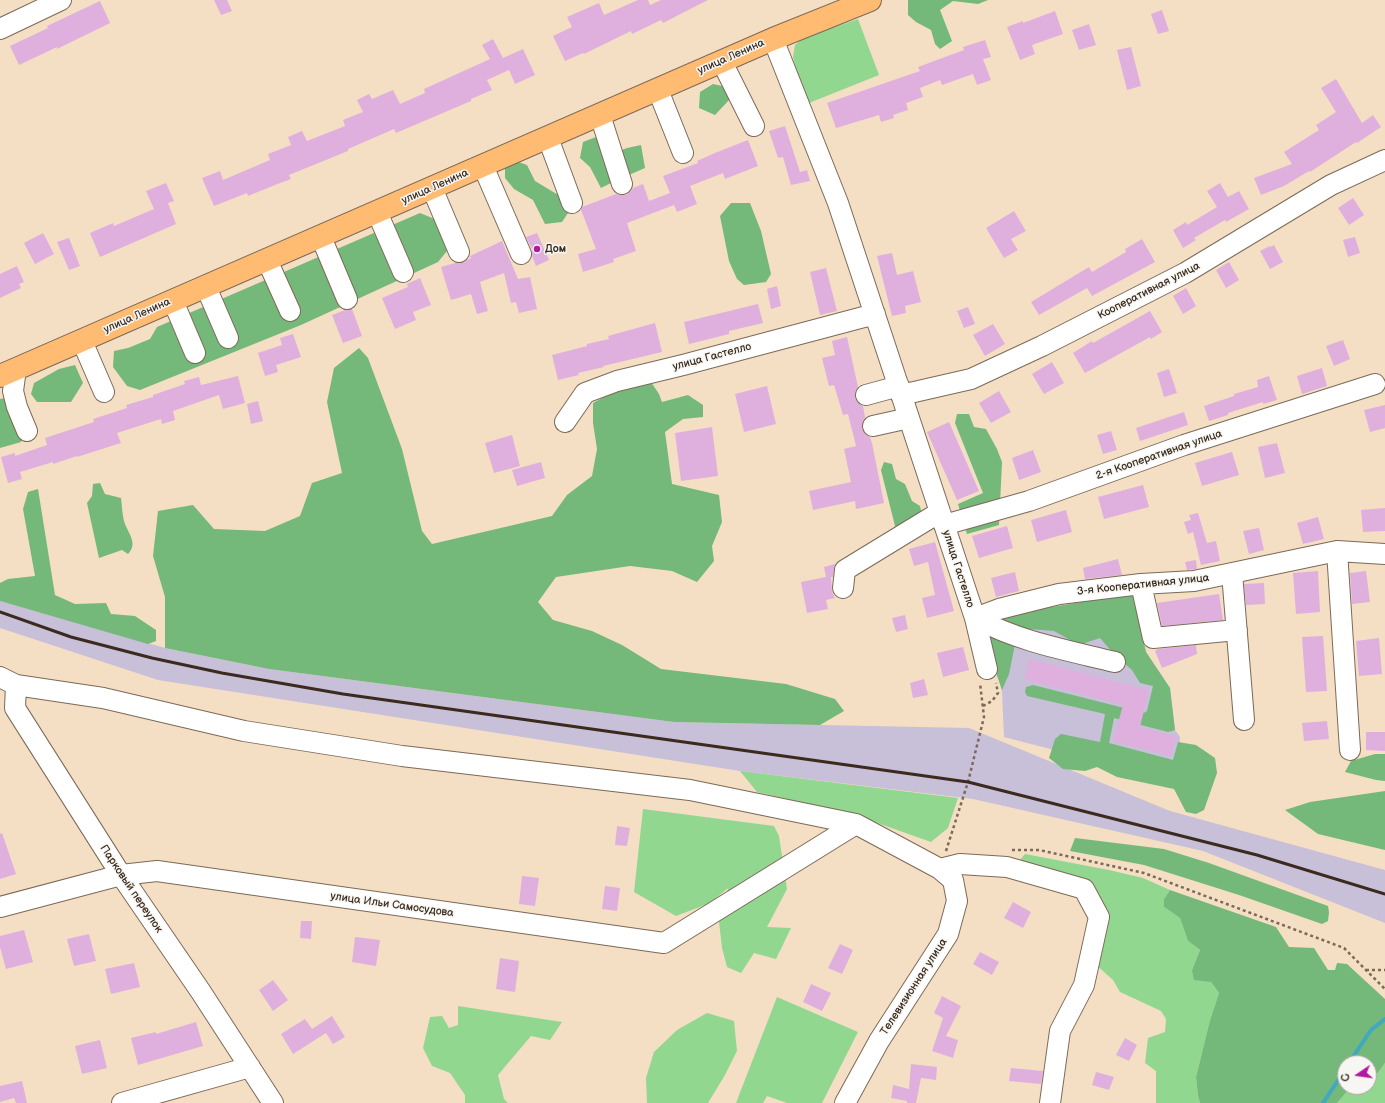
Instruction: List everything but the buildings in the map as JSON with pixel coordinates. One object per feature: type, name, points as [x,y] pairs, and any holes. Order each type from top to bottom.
[{"type":"main road","name":"улица Ленина","points":[[8,373],[772,39],[870,0]]},
{"type":"street","points":[[0,29],[61,0]]},
{"type":"street","name":"улица Гастелло","points":[[772,39],[838,203],[974,618],[987,669]]},
{"type":"street","points":[[722,62],[754,126]]},
{"type":"street","points":[[658,90],[683,153]]},
{"type":"street","points":[[600,115],[622,184]]},
{"type":"street","points":[[548,138],[572,203]]},
{"type":"street","name":"Кооперативная улица","points":[[866,395],[971,379],[1042,346],[1185,274],[1331,185],[1385,160]]},
{"type":"street","points":[[483,166],[521,254]]},
{"type":"street","points":[[432,188],[459,252]]},
{"type":"street","points":[[377,212],[403,272]]},
{"type":"street","points":[[321,237],[348,299]]},
{"type":"street","points":[[267,260],[290,311]]},
{"type":"street","points":[[206,287],[228,338]]},
{"type":"street","points":[[173,301],[195,353]]},
{"type":"street","name":"улица Гастелло","points":[[565,422],[585,393],[617,381],[875,314]]},
{"type":"street","points":[[82,341],[104,392]]},
{"type":"street","points":[[8,373],[17,407],[27,431]]},
{"type":"street","name":"2-я Кооперативная улица","points":[[843,588],[845,570],[942,518],[1030,501],[1184,445],[1375,384]]},
{"type":"street","points":[[873,426],[909,418]]},
{"type":"street","points":[[1337,551],[1350,750]]},
{"type":"street","name":"3-я Кооперативная улица","points":[[974,618],[999,609],[1059,594],[1141,584],[1194,581],[1337,551],[1385,554]]},
{"type":"street","points":[[1232,573],[1244,720]]},
{"type":"street","points":[[1141,584],[1153,638],[1237,630]]},
{"type":"street","points":[[974,618],[992,627],[1035,643],[1115,662]]},
{"type":"street","name":"Телевизионная улица","points":[[8,681],[103,698],[244,731],[402,756],[690,790],[856,824],[940,868],[953,880],[956,901],[948,934],[926,971],[879,1041],[845,1103]]},
{"type":"street","name":"Парковый переулок","points":[[8,681],[15,708],[121,875],[201,992],[273,1103]]},
{"type":"street","name":"улица Ильи Самосудова","points":[[0,907],[121,875],[158,871],[664,943],[856,824]]},
{"type":"street","points":[[940,868],[960,864],[972,866],[1007,867],[1084,889],[1099,917],[1084,985],[1060,1031],[1050,1103]]},
{"type":"street","points":[[122,1103],[250,1067]]},
{"type":"path","points":[[940,868],[968,782],[984,717],[980,685],[981,678],[987,669],[994,676],[998,694],[992,701],[983,706]]},
{"type":"path","points":[[1010,850],[1039,850],[1144,873],[1344,948],[1385,989]]},
{"type":"path","points":[[1365,970],[1385,970]]},
{"type":"shaded area","points":[[1132,593],[1146,652],[1170,688],[1175,730],[1180,737],[1178,782],[1004,737],[1002,691],[987,634]]},
{"type":"shaded area","points":[[0,601],[165,648],[269,669],[674,722],[969,728],[1170,811],[1385,870],[1385,923],[1203,851],[973,799],[740,771],[158,680],[0,628]]},
{"type":"green space","points":[[908,0],[988,0],[978,4],[953,1],[940,10],[952,41],[940,49],[935,44],[931,30],[916,22],[908,15]]},
{"type":"green space","points":[[858,19],[879,75],[809,103],[796,70],[793,57],[795,45],[803,38]]},
{"type":"green space","points":[[713,84],[722,86],[730,99],[715,115],[699,108],[700,92]]},
{"type":"green space","points":[[596,137],[604,142],[606,156],[627,148],[641,145],[645,168],[601,188],[590,167],[580,158],[583,142]]},
{"type":"green space","points":[[516,161],[527,165],[535,181],[565,199],[568,213],[562,222],[545,224],[533,200],[514,189],[505,178],[505,167]]},
{"type":"green space","points":[[731,203],[750,203],[761,231],[771,274],[766,282],[744,285],[737,279],[729,261],[720,216]]},
{"type":"green space","points":[[420,213],[437,220],[447,251],[438,262],[301,325],[140,390],[127,386],[113,367],[114,351],[128,348],[150,339],[157,327]]},
{"type":"green space","points":[[359,348],[368,358],[402,449],[422,531],[432,544],[552,516],[567,495],[592,476],[597,449],[593,423],[593,403],[629,384],[651,382],[659,394],[662,402],[688,395],[703,405],[703,417],[683,419],[665,432],[672,484],[719,495],[722,522],[712,546],[714,561],[697,582],[672,571],[630,566],[556,577],[538,602],[553,620],[592,631],[622,645],[661,669],[786,684],[835,699],[844,711],[820,725],[674,722],[269,669],[165,648],[165,597],[153,556],[158,511],[193,505],[214,529],[265,531],[300,516],[312,483],[342,473],[327,402],[334,368]]},
{"type":"green space","points":[[75,365],[83,383],[71,402],[37,402],[31,394],[34,383],[59,369]]},
{"type":"green space","points":[[5,398],[24,437],[21,442],[0,448],[0,399]]},
{"type":"green space","points":[[957,414],[969,414],[974,427],[986,429],[1002,462],[999,525],[967,534],[958,504],[983,493],[955,423]]},
{"type":"green space","points":[[884,462],[892,464],[896,479],[905,484],[912,501],[920,506],[922,515],[897,534],[881,470]]},
{"type":"green space","points":[[100,483],[105,494],[121,498],[125,525],[132,542],[131,550],[128,554],[122,550],[99,558],[87,503],[92,496],[93,484]]},
{"type":"green space","points":[[38,489],[55,595],[75,604],[106,603],[111,614],[135,616],[156,630],[156,641],[148,644],[0,601],[0,583],[8,579],[35,576],[23,509],[28,492]]},
{"type":"green space","points":[[1132,593],[1146,652],[1170,688],[1175,730],[1168,732],[1114,718],[1109,743],[1173,760],[1178,742],[1196,745],[1215,758],[1217,773],[1204,810],[1196,814],[1186,812],[1174,789],[1117,777],[1097,767],[1085,771],[1063,769],[1049,758],[1055,739],[1061,734],[1100,742],[1105,714],[1027,696],[1025,692],[1026,687],[1033,685],[1144,713],[1147,711],[1153,686],[1140,683],[1132,670],[1114,654],[1100,638],[1079,645],[1054,631],[1030,629],[1015,644],[1009,674],[1002,690],[993,664],[987,634],[1006,613],[1046,608]]},
{"type":"green space","points":[[1375,754],[1385,754],[1385,781],[1345,772],[1351,761]]},
{"type":"green space","points":[[740,771],[958,798],[948,828],[931,842],[852,814],[757,792]]},
{"type":"green space","points":[[1385,791],[1385,850],[1318,834],[1285,810],[1310,802]]},
{"type":"green space","points":[[643,809],[774,826],[779,836],[787,889],[767,927],[791,928],[776,959],[754,953],[741,973],[727,967],[722,948],[719,922],[728,888],[710,903],[676,916],[634,892]]},
{"type":"green space","points":[[1075,838],[1164,849],[1209,863],[1328,906],[1328,921],[1322,924],[1239,895],[1144,865],[1070,851]]},
{"type":"green space","points":[[1025,854],[1143,878],[1170,890],[1164,899],[1164,907],[1180,918],[1188,941],[1200,950],[1192,970],[1211,982],[1219,993],[1210,1020],[1196,1077],[1200,1103],[1156,1103],[1156,1071],[1145,1063],[1148,1038],[1165,1032],[1166,1019],[1161,1011],[1120,992],[1113,980],[1095,964],[1104,912],[1020,860]]},
{"type":"green space","points":[[1170,890],[1276,927],[1289,947],[1314,948],[1328,970],[1335,970],[1337,963],[1347,964],[1385,999],[1385,1063],[1377,1074],[1377,1055],[1337,1055],[1337,1095],[1344,1095],[1337,1103],[1200,1103],[1196,1077],[1210,1020],[1219,993],[1211,982],[1194,980],[1192,970],[1200,950],[1188,941],[1180,918],[1164,907],[1164,899]]},
{"type":"green space","points":[[777,997],[858,1032],[822,1103],[787,1103],[767,1096],[763,1103],[736,1103]]},
{"type":"green space","points":[[458,1006],[562,1022],[550,1040],[531,1036],[498,1075],[504,1099],[508,1103],[465,1103],[465,1095],[450,1073],[432,1066],[423,1048],[430,1017],[442,1016],[449,1028],[458,1025]]},
{"type":"green space","points":[[707,1013],[734,1021],[737,1051],[725,1075],[708,1103],[647,1103],[646,1078],[654,1052],[677,1030]]},
{"type":"green space","points":[[1385,1063],[1385,1103],[1337,1103],[1344,1095],[1377,1095],[1377,1074]]},
{"type":"waterway","points":[[1354,1055],[1371,1030],[1385,1019]]},
{"type":"waterway","points":[[1323,1103],[1337,1082]]},
{"type":"railway","points":[[0,612],[71,637],[152,658],[222,673],[343,694],[968,782],[1257,855],[1385,894]]},
{"type":"place","name":"Дом","points":[[537,249]]}]
